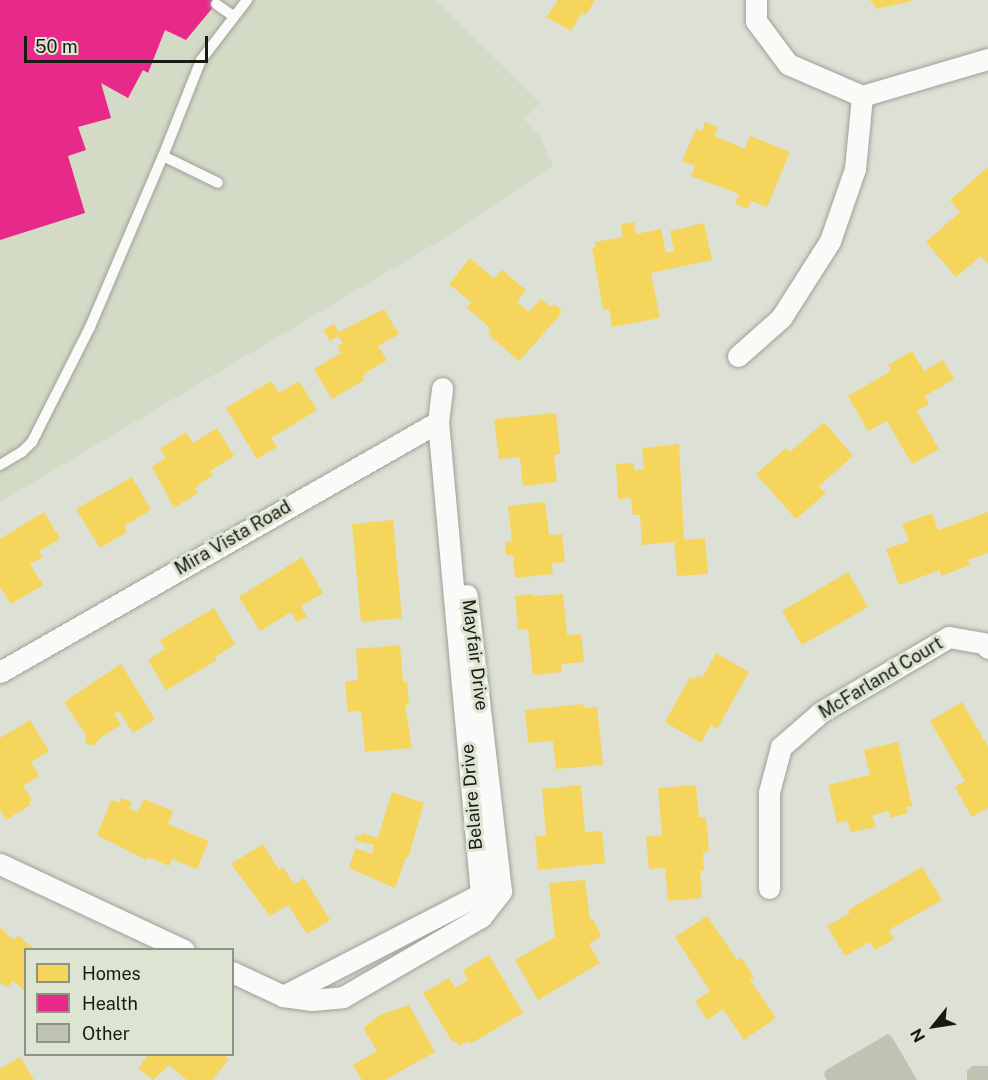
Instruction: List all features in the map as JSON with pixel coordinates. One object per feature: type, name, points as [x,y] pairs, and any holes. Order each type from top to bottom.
[{"type":"street","points":[[756,0],[756,21],[788,64],[862,96],[988,58]]},
{"type":"street","points":[[738,356],[781,318],[830,241],[855,169],[862,96]]},
{"type":"street","points":[[438,422],[442,388]]},
{"type":"street","name":"Mira Vista Road","points":[[0,672],[438,422]]},
{"type":"street","name":"Belaire Drive","points":[[234,973],[283,996],[481,894],[438,422]]},
{"type":"street","name":"McFarland Court","points":[[769,888],[769,792],[781,747],[822,712],[949,637],[983,644],[988,648]]},
{"type":"street","points":[[0,864],[180,948]]},
{"type":"lane","points":[[0,465],[22,452],[38,432],[90,327],[201,60],[247,0]]},
{"type":"lane","points":[[216,4],[234,16]]},
{"type":"lane","points":[[163,156],[218,183]]},
{"type":"shaded area","points":[[0,0],[436,0],[540,103],[524,119],[540,136],[553,166],[456,231],[0,502]]},
{"type":"building: Homes","points":[[558,0],[595,0],[586,15],[582,12],[571,31],[546,17]]},
{"type":"building: Homes","points":[[870,0],[911,0],[912,1],[877,9]]},
{"type":"building: Homes","points":[[705,122],[718,127],[714,136],[745,149],[750,136],[790,152],[767,207],[751,201],[748,209],[735,204],[739,194],[691,176],[695,166],[682,161],[696,129],[702,131]]},
{"type":"building: Homes","points":[[988,167],[988,264],[981,256],[956,277],[926,242],[960,212],[950,200]]},
{"type":"building: Homes","points":[[634,222],[636,234],[661,229],[666,253],[674,251],[670,231],[704,223],[712,260],[651,273],[660,318],[612,327],[609,309],[603,310],[592,248],[596,247],[595,242],[623,237],[621,224]]},
{"type":"building: Homes","points":[[470,258],[494,279],[502,270],[526,290],[517,302],[529,312],[541,299],[551,307],[554,304],[561,310],[560,315],[519,361],[488,334],[491,331],[487,325],[467,308],[471,302],[449,284]]},
{"type":"building: Homes","points":[[384,309],[399,334],[378,346],[387,360],[367,372],[362,377],[364,380],[332,399],[314,369],[341,353],[338,346],[343,343],[338,336],[330,341],[323,330],[334,324],[339,332]]},
{"type":"building: Homes","points":[[912,351],[924,371],[943,360],[954,379],[925,396],[929,404],[917,411],[939,449],[912,464],[887,421],[868,431],[848,396],[891,371],[888,365]]},
{"type":"building: Homes","points":[[271,381],[279,393],[299,381],[317,410],[271,438],[277,447],[257,459],[226,408]]},
{"type":"building: Homes","points":[[556,413],[560,454],[554,455],[557,482],[523,486],[520,457],[499,459],[494,419]]},
{"type":"building: Homes","points":[[824,422],[853,456],[819,486],[826,493],[796,519],[756,474],[786,448],[790,452]]},
{"type":"building: Homes","points":[[217,428],[234,456],[210,471],[213,475],[195,489],[198,493],[174,508],[152,467],[166,458],[160,449],[186,432],[193,443]]},
{"type":"building: Homes","points":[[679,444],[684,540],[705,538],[708,574],[677,576],[674,542],[642,545],[640,515],[633,515],[631,498],[618,499],[616,464],[634,463],[634,470],[644,469],[642,448]]},
{"type":"building: Homes","points":[[132,477],[151,510],[124,526],[127,532],[100,548],[76,509]]},
{"type":"building: Homes","points":[[545,502],[549,535],[562,534],[565,562],[551,563],[553,574],[515,578],[513,555],[506,555],[505,542],[512,541],[508,506]]},
{"type":"building: Homes","points":[[44,512],[60,539],[39,551],[43,557],[30,564],[43,585],[11,604],[0,587],[0,539]]},
{"type":"building: Homes","points":[[988,512],[988,553],[968,560],[970,565],[941,576],[940,570],[899,585],[886,549],[909,541],[902,524],[932,513],[938,530]]},
{"type":"building: Homes","points":[[393,520],[402,618],[361,622],[352,524]]},
{"type":"building: Homes","points":[[302,557],[323,593],[301,606],[307,617],[297,622],[291,612],[260,631],[239,597]]},
{"type":"building: Homes","points":[[848,572],[868,607],[802,645],[782,611]]},
{"type":"building: Homes","points":[[533,594],[533,596],[563,594],[567,635],[581,634],[584,662],[561,664],[562,672],[533,675],[528,629],[518,630],[515,596]]},
{"type":"building: Homes","points":[[214,608],[235,644],[215,657],[217,660],[166,690],[148,660],[165,649],[160,640]]},
{"type":"building: Homes","points":[[400,645],[403,682],[407,682],[409,705],[405,705],[412,748],[365,752],[361,711],[348,712],[345,682],[358,680],[356,649]]},
{"type":"building: Homes","points":[[716,653],[749,672],[717,729],[711,725],[701,743],[665,722],[690,677],[695,680],[697,675],[702,678]]},
{"type":"building: Homes","points":[[121,664],[155,719],[133,733],[119,711],[114,714],[121,725],[101,737],[94,746],[86,743],[85,734],[64,702]]},
{"type":"building: Homes","points":[[962,702],[988,747],[988,808],[972,817],[955,787],[965,781],[930,721]]},
{"type":"building: Homes","points":[[583,704],[584,708],[597,707],[603,765],[556,769],[553,741],[528,743],[525,710]]},
{"type":"building: Homes","points":[[30,720],[49,751],[31,762],[39,776],[23,786],[32,800],[29,802],[30,805],[6,820],[0,810],[0,738]]},
{"type":"building: Homes","points":[[898,742],[912,806],[906,807],[908,813],[890,818],[889,811],[872,815],[876,827],[851,832],[847,821],[837,823],[828,785],[870,775],[864,750]]},
{"type":"building: Homes","points":[[581,785],[585,832],[602,831],[605,863],[538,870],[535,836],[546,835],[542,789]]},
{"type":"building: Homes","points":[[696,785],[699,817],[706,817],[709,851],[703,852],[704,871],[700,871],[702,898],[668,901],[665,868],[649,869],[646,837],[662,835],[658,788]]},
{"type":"building: Homes","points":[[392,792],[424,803],[408,858],[406,857],[395,888],[349,868],[355,848],[372,854],[374,845],[355,840],[356,835],[361,836],[362,833],[378,838]]},
{"type":"building: Homes","points":[[121,798],[132,802],[129,808],[138,812],[144,799],[173,811],[168,824],[209,841],[197,869],[172,859],[169,866],[148,857],[146,860],[97,835],[111,800],[119,803]]},
{"type":"building: Homes","points":[[263,844],[279,870],[283,867],[294,884],[304,878],[330,920],[307,934],[288,905],[270,916],[231,864]]},
{"type":"building: Homes","points":[[922,867],[942,900],[889,930],[894,939],[875,950],[870,942],[845,956],[827,926],[850,913],[848,910]]},
{"type":"building: Homes","points":[[585,880],[590,919],[593,919],[601,936],[589,944],[600,963],[538,1000],[515,960],[555,937],[549,883]]},
{"type":"building: Homes","points":[[707,916],[737,960],[741,957],[754,977],[750,980],[776,1018],[744,1040],[723,1009],[707,1020],[695,1001],[710,991],[675,937]]},
{"type":"building: Homes","points":[[0,928],[14,940],[18,935],[33,948],[24,948],[24,990],[13,981],[7,988],[0,982]]},
{"type":"building: Homes","points":[[489,955],[523,1013],[470,1044],[468,1041],[459,1046],[456,1041],[453,1043],[423,993],[449,978],[455,988],[468,980],[463,970]]},
{"type":"building: Homes","points":[[409,1005],[435,1052],[385,1080],[362,1080],[353,1065],[377,1051],[363,1028],[380,1015]]},
{"type":"building: Homes","points":[[147,1056],[225,1056],[229,1059],[212,1080],[187,1080],[169,1065],[153,1080],[138,1068]]},
{"type":"building: Homes","points":[[20,1057],[34,1080],[0,1080],[0,1069]]},
{"type":"building: Health","points":[[0,0],[219,0],[186,40],[165,30],[148,73],[143,70],[128,98],[101,83],[111,118],[78,127],[86,150],[68,156],[85,213],[0,240]]},
{"type":"building: Other","points":[[888,1034],[917,1080],[827,1080],[824,1075],[826,1070]]},
{"type":"building: Other","points":[[972,1066],[988,1066],[988,1080],[967,1080],[967,1071]]}]
